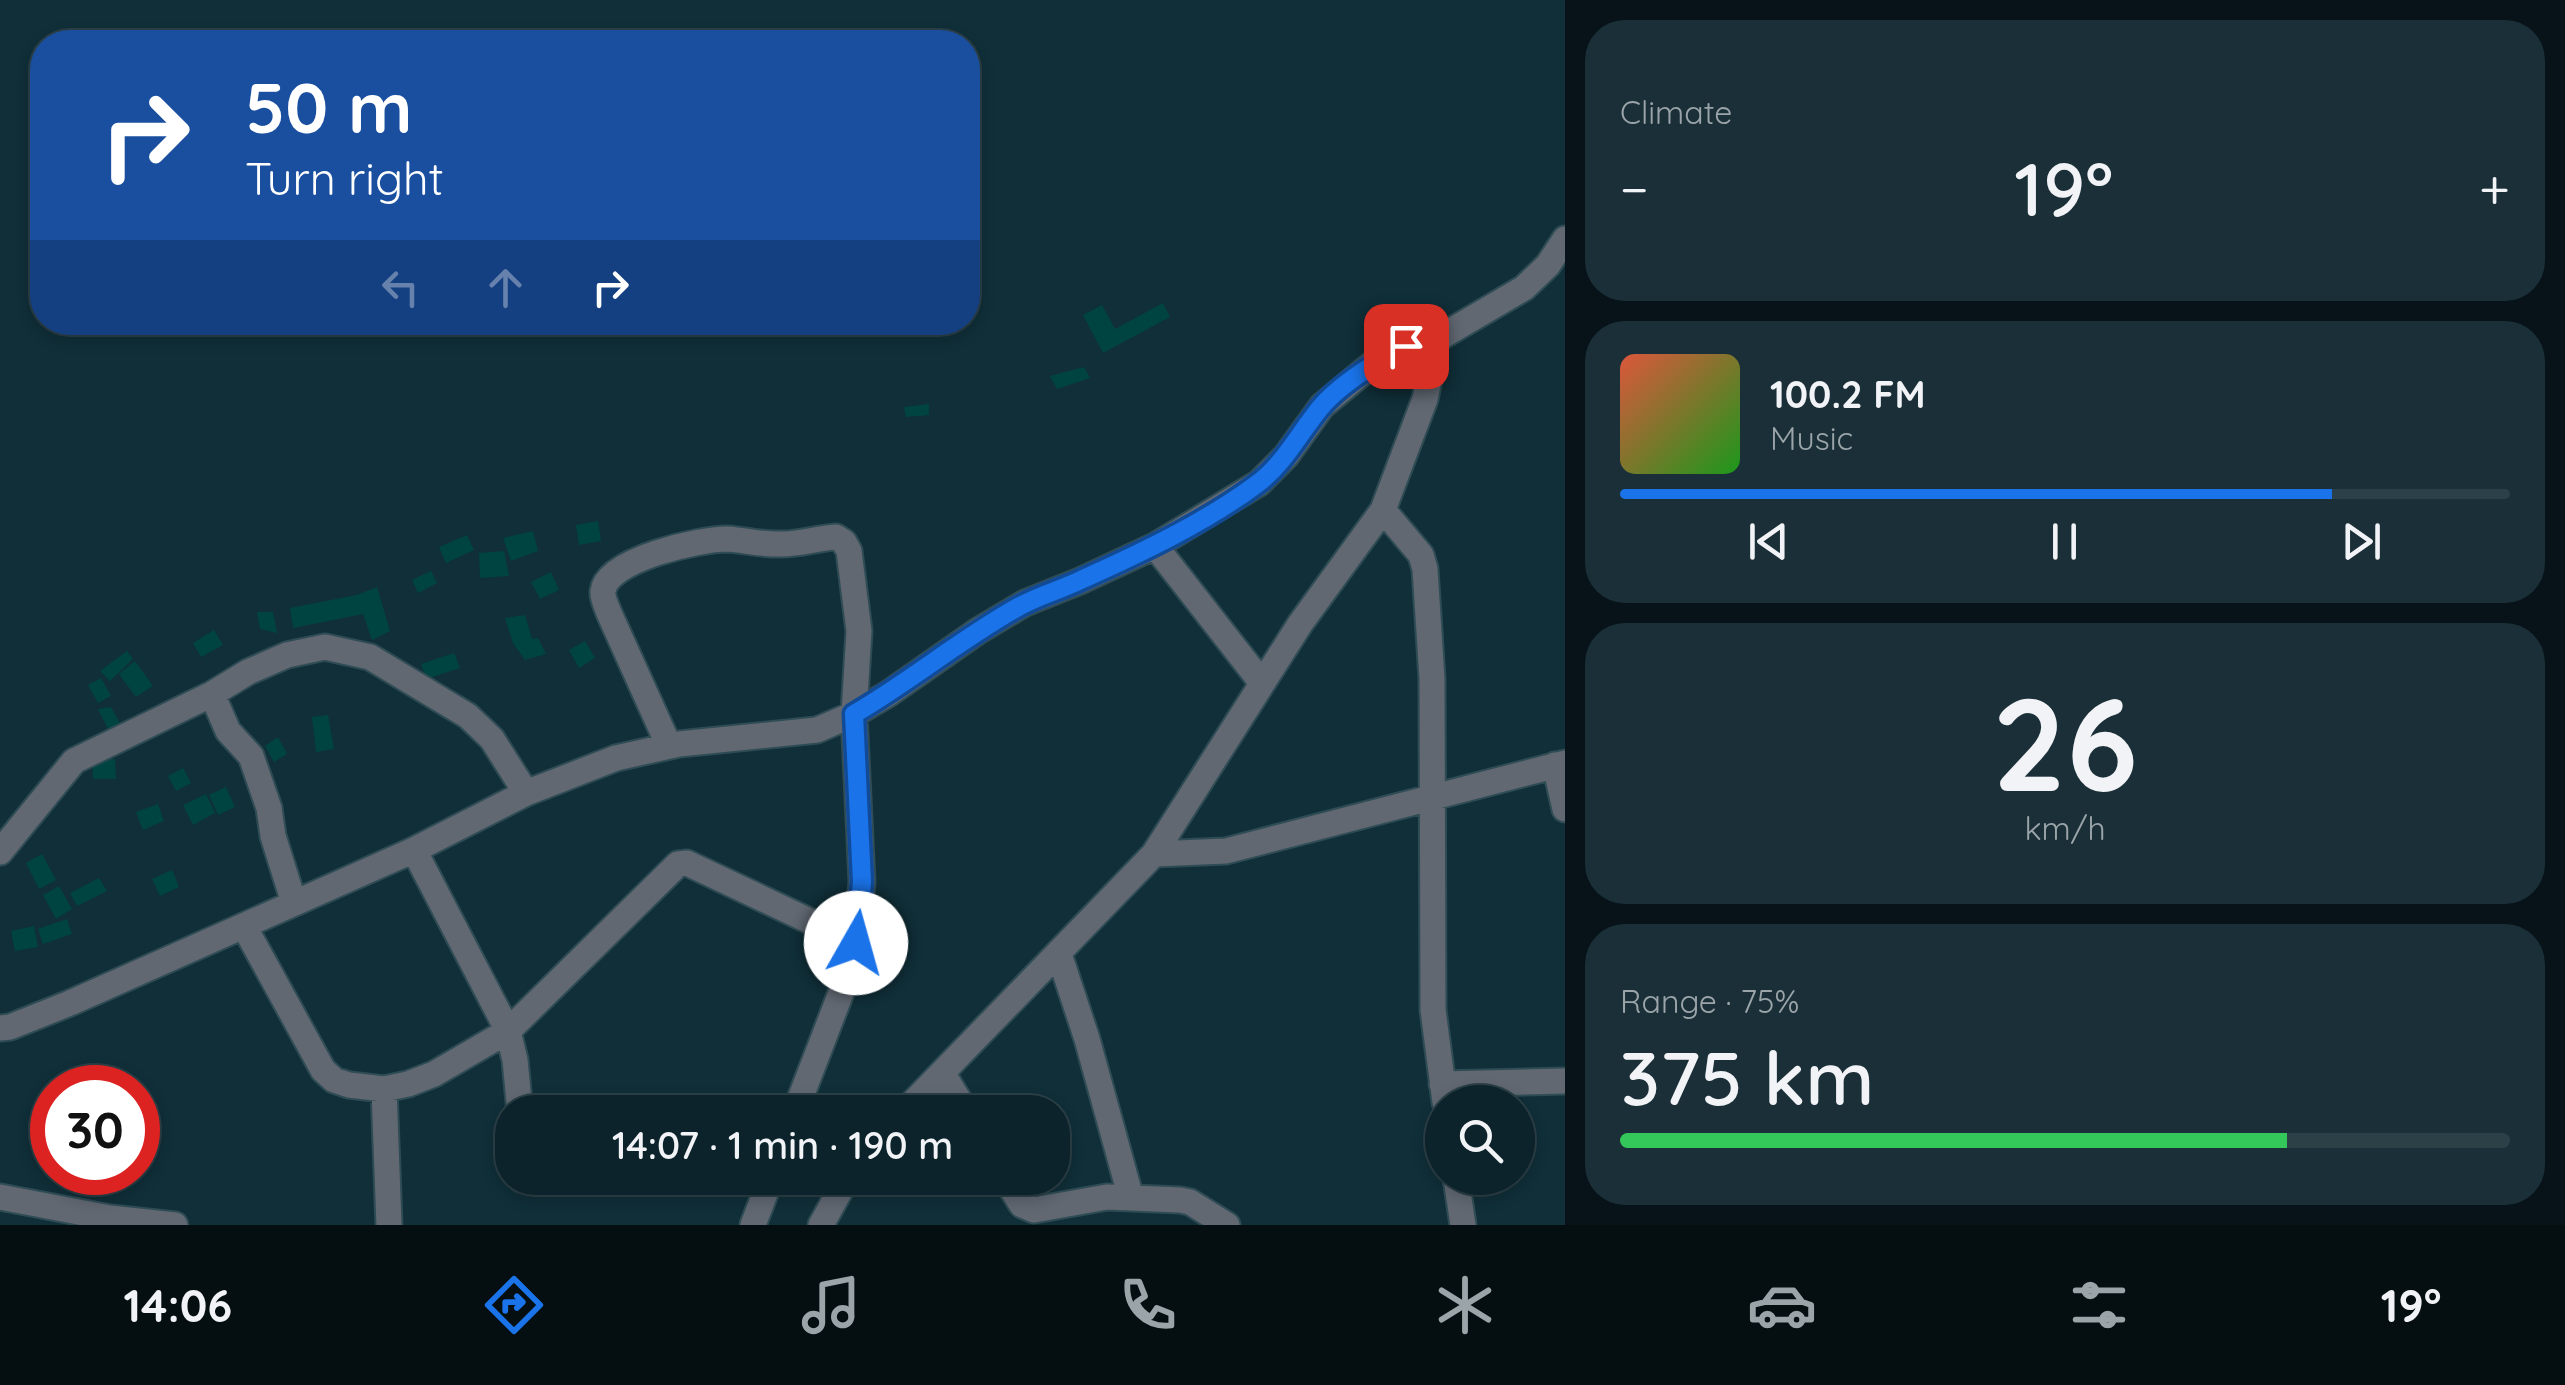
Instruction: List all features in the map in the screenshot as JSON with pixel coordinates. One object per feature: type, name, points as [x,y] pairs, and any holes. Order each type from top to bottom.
[{"type":"street","points":[[0,1028],[70,1004],[414,850],[526,793],[616,758],[670,746],[817,730],[854,714],[1025,603],[1155,546],[1258,483],[1286,456],[1322,406],[1375,362],[1406,346],[1426,346],[1524,288],[1548,265],[1565,239]]},
{"type":"street","points":[[921,1095],[1154,854],[1300,624],[1383,510],[1425,398],[1432,365],[1426,346]]},
{"type":"street","points":[[1383,510],[1421,555],[1425,569],[1432,679],[1433,996],[1442,1085]]},
{"type":"street","points":[[670,746],[602,594],[617,570],[686,544],[728,539],[761,545],[790,544],[836,537],[844,542],[849,550],[860,631],[854,714],[862,882],[856,943],[802,1095]]},
{"type":"street","points":[[1155,546],[1262,684]]},
{"type":"street","points":[[0,852],[74,761],[212,694],[248,672],[287,655],[324,647],[370,658],[468,716],[492,739],[526,793]]},
{"type":"street","points":[[212,694],[228,730],[250,756],[269,808],[294,904]]},
{"type":"street","points":[[1154,854],[1226,851],[1560,764],[1565,809]]},
{"type":"street","points":[[414,850],[508,1031],[518,1095]]},
{"type":"street","points":[[244,926],[323,1070],[334,1080],[384,1089],[434,1074],[508,1031],[678,864],[687,863],[856,943]]},
{"type":"street","points":[[1060,954],[1088,1039],[1130,1198]]},
{"type":"street","points":[[943,1074],[956,1095]]},
{"type":"street","points":[[1527,1085],[1565,1081]]},
{"type":"street","points":[[384,1089],[389,1225]]},
{"type":"street","points":[[753,1225],[764,1195]]},
{"type":"street","points":[[821,1225],[838,1195]]},
{"type":"street","points":[[1016,1195],[1028,1209],[1092,1198],[1190,1202],[1227,1225]]},
{"type":"street","points":[[1458,1195],[1462,1225]]},
{"type":"street","points":[[0,1196],[110,1218],[175,1225]]},
{"type":"building","points":[[1163,303],[1170,317],[1103,353],[1083,315],[1102,305],[1115,329]]},
{"type":"building","points":[[1084,367],[1090,378],[1057,389],[1050,376]]},
{"type":"building","points":[[929,404],[929,415],[906,417],[904,407]]},
{"type":"building","points":[[598,521],[601,541],[579,545],[576,525]]},
{"type":"building","points":[[533,531],[538,551],[511,561],[503,538]]},
{"type":"building","points":[[467,535],[474,550],[446,563],[439,547]]},
{"type":"building","points":[[504,551],[509,576],[480,578],[479,553]]},
{"type":"building","points":[[431,571],[437,583],[418,593],[412,580]]},
{"type":"building","points":[[551,572],[559,590],[540,599],[531,582]]},
{"type":"building","points":[[377,587],[390,631],[372,640],[363,614],[293,628],[290,608],[357,595]]},
{"type":"building","points":[[257,612],[273,612],[277,633],[260,629]]},
{"type":"building","points":[[525,615],[532,639],[538,638],[546,654],[525,660],[513,643],[505,618]]},
{"type":"building","points":[[214,630],[223,645],[201,657],[193,643]]},
{"type":"building","points":[[585,641],[595,658],[579,668],[569,650]]},
{"type":"building","points":[[127,651],[133,659],[110,681],[100,671]]},
{"type":"building","points":[[454,653],[460,668],[426,679],[421,664]]},
{"type":"building","points":[[135,661],[153,686],[136,697],[119,674]]},
{"type":"building","points":[[101,678],[111,696],[98,703],[88,685]]},
{"type":"building","points":[[111,707],[122,727],[108,729],[98,709]]},
{"type":"building","points":[[328,715],[334,749],[316,752],[312,717]]},
{"type":"building","points":[[278,737],[287,754],[274,762],[265,746]]},
{"type":"building","points":[[115,759],[116,779],[93,779],[92,760]]},
{"type":"building","points":[[183,768],[191,783],[176,791],[168,776]]},
{"type":"building","points":[[226,787],[235,807],[218,815],[209,795]]},
{"type":"building","points":[[206,794],[215,813],[193,825],[183,805]]},
{"type":"building","points":[[158,804],[164,821],[143,830],[136,812]]},
{"type":"building","points":[[42,854],[56,880],[39,889],[26,863]]},
{"type":"building","points":[[172,870],[179,887],[160,896],[152,879]]},
{"type":"building","points":[[99,878],[107,891],[77,906],[70,893]]},
{"type":"building","points":[[59,886],[72,909],[56,919],[43,895]]},
{"type":"building","points":[[67,919],[72,934],[43,944],[38,929]]},
{"type":"building","points":[[34,926],[38,947],[15,951],[11,931]]},
{"type":"route","points":[[856,943],[862,882],[854,714],[1025,603],[1155,546],[1258,483],[1286,456],[1322,406],[1375,362],[1406,346]]}]
